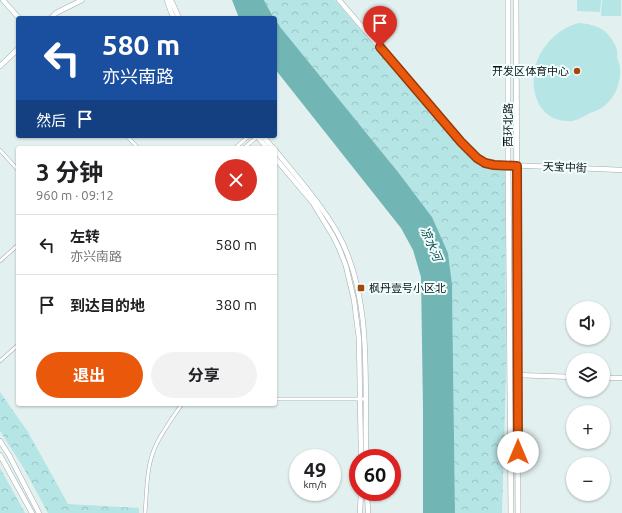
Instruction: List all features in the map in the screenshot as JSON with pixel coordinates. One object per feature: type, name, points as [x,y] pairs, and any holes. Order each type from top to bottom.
[{"type":"main road","name":"西环北路","points":[[508,0],[511,513]]},
{"type":"main road","name":"西环北路","points":[[516,0],[518,513]]},
{"type":"street","points":[[3,0],[17,16]]},
{"type":"street","points":[[53,16],[82,0]]},
{"type":"street","points":[[167,0],[173,16]]},
{"type":"street","points":[[171,0],[178,16]]},
{"type":"street","name":"天宝中街","points":[[339,0],[461,142],[477,158],[485,163],[494,165],[622,170]]},
{"type":"street","points":[[0,66],[16,51]]},
{"type":"street","points":[[129,138],[136,146]]},
{"type":"street","points":[[237,146],[247,138]]},
{"type":"street","points":[[246,146],[255,138]]},
{"type":"street","points":[[259,138],[265,146]]},
{"type":"street","points":[[265,138],[271,146]]},
{"type":"street","points":[[0,150],[16,168]]},
{"type":"street","points":[[277,153],[325,214],[337,233],[352,266],[356,281],[364,338],[366,449]]},
{"type":"street","points":[[277,160],[312,203],[333,236],[346,266],[354,300],[359,339],[361,449]]},
{"type":"street","points":[[0,260],[16,247]]},
{"type":"street","points":[[0,361],[16,347]]},
{"type":"street","points":[[517,375],[566,377]]},
{"type":"street","points":[[610,378],[622,378]]},
{"type":"street","points":[[277,399],[366,399]]},
{"type":"street","points":[[146,513],[148,477],[152,456],[156,444],[181,406]]},
{"type":"street","points":[[0,442],[39,513]]},
{"type":"street","points":[[0,455],[32,513]]},
{"type":"street","points":[[360,513],[361,501]]},
{"type":"street","points":[[367,501],[368,513]]},
{"type":"green space","points":[[264,0],[335,0],[470,157],[490,168],[505,171],[506,374],[502,513],[455,513],[452,284],[448,253],[432,217],[398,172],[281,28],[277,22],[277,16],[273,16]]},
{"type":"green space","points":[[577,0],[601,0],[600,12],[577,11]]},
{"type":"green space","points":[[602,0],[621,0],[621,16],[601,16]]},
{"type":"green space","name":"开发区体育中心","points":[[579,23],[598,27],[606,32],[617,50],[620,74],[614,95],[607,103],[601,108],[579,119],[567,121],[557,119],[542,109],[535,92],[534,73],[539,57],[547,44],[565,28]]},
{"type":"green space","points":[[0,392],[28,432],[68,504],[139,508],[139,513],[48,513],[23,467],[0,431]]},
{"type":"green space","points":[[0,468],[25,513],[0,513]]},
{"type":"water","points":[[232,0],[264,0],[273,16],[238,16]]},
{"type":"water","name":"凉水河","points":[[277,22],[398,172],[432,217],[448,253],[452,284],[455,513],[423,513],[421,277],[413,250],[401,228],[277,72]]},
{"type":"place","name":"开发区体育中心","points":[[577,71]]},
{"type":"place","name":"枫丹壹号小区北","points":[[361,288]]},
{"type":"route","points":[[380,47],[461,142],[477,158],[485,163],[494,165],[517,166],[518,452]]}]
